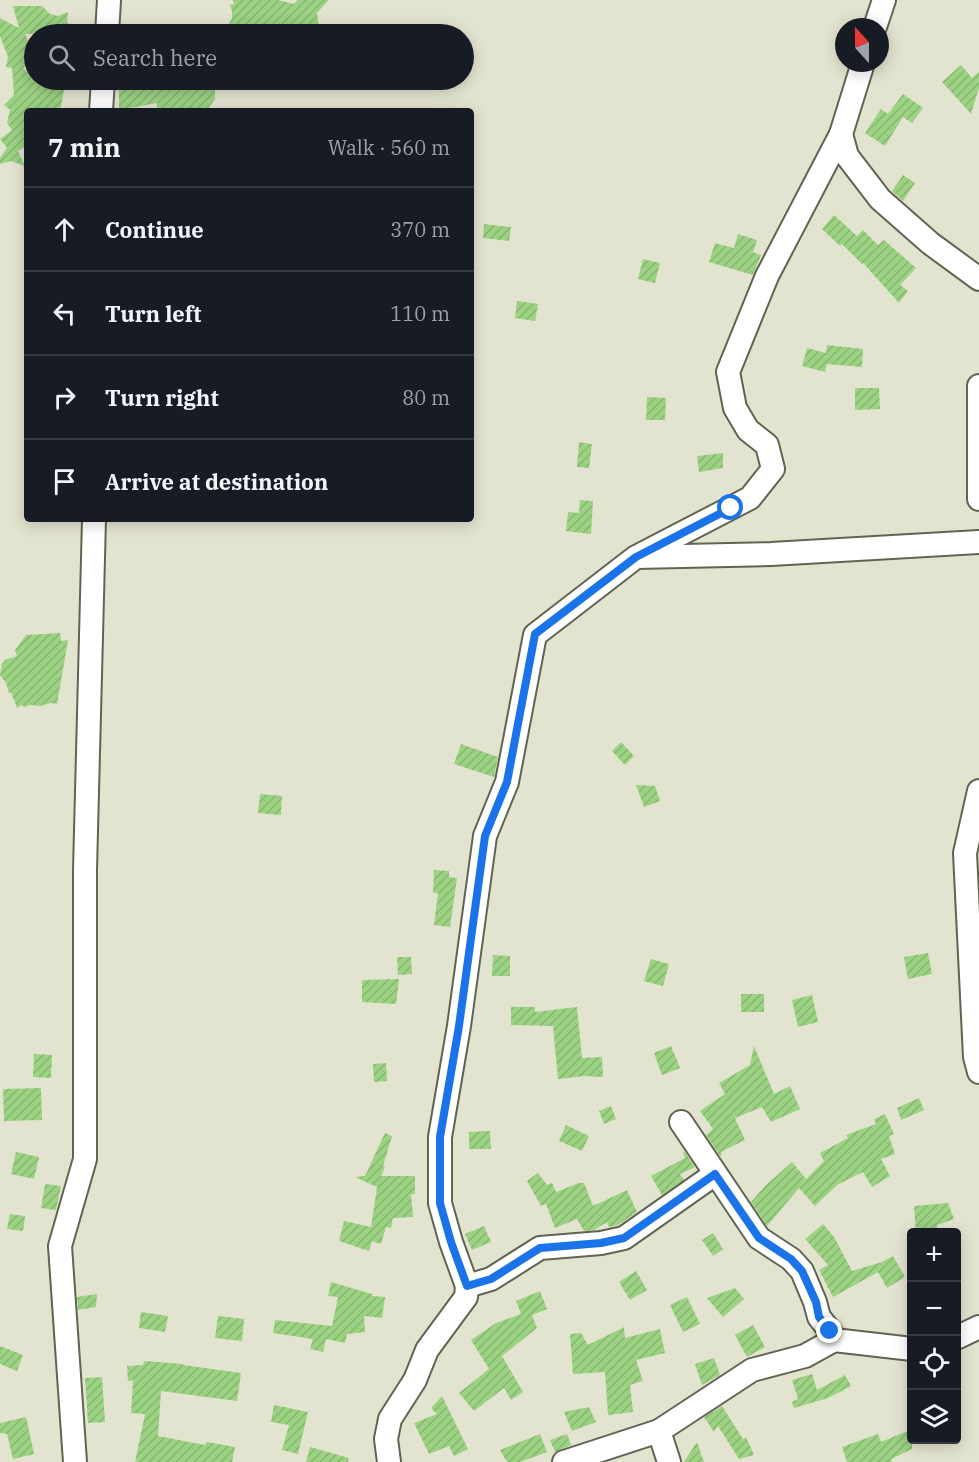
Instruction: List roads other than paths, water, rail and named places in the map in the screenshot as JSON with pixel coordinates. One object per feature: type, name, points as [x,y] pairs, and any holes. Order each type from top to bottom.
[{"type":"street","points":[[108,24],[110,0]]},
{"type":"street","points":[[878,18],[884,0]]},
{"type":"street","points":[[389,1462],[386,1439],[390,1419],[415,1380],[427,1350],[466,1297],[467,1286],[440,1203],[440,1137],[459,1026],[485,836],[507,782],[535,634],[636,557],[750,498],[773,469],[767,445],[748,430],[735,408],[728,372],[767,276],[841,134],[860,72]]},
{"type":"street","points":[[101,108],[102,90]]},
{"type":"street","points":[[841,134],[848,156],[880,199],[930,243],[979,279]]},
{"type":"street","points":[[979,386],[979,499]]},
{"type":"street","points":[[75,1462],[60,1246],[85,1160],[85,870],[94,522]]},
{"type":"street","points":[[636,557],[771,554],[979,542]]},
{"type":"street","points":[[979,791],[965,853],[975,1057],[979,1072]]},
{"type":"street","points":[[965,853],[979,833]]},
{"type":"street","points":[[681,1122],[759,1238],[791,1259],[802,1271],[816,1302],[819,1317],[834,1340]]},
{"type":"street","points":[[467,1286],[491,1279],[540,1248],[601,1243],[624,1238],[715,1174]]},
{"type":"street","points":[[961,1336],[979,1327]]},
{"type":"street","points":[[564,1462],[659,1431],[752,1370],[805,1356],[834,1340],[907,1348]]},
{"type":"street","points":[[659,1431],[669,1462]]}]
